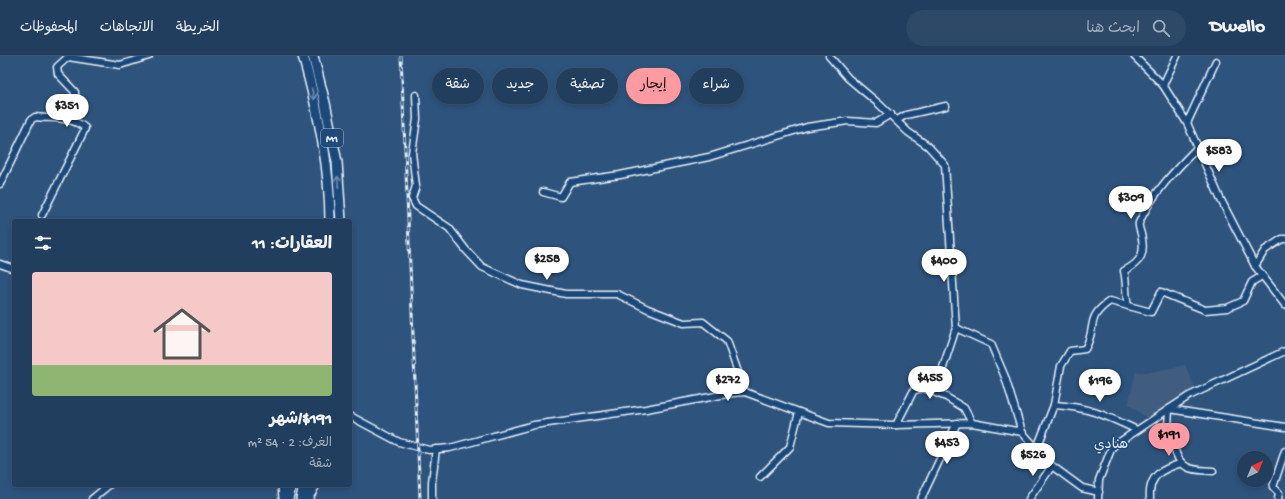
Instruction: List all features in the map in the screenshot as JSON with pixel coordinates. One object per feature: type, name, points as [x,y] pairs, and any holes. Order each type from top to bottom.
[{"type":"highway","name":"M1","points":[[303,56],[316,104],[325,162],[330,219]]},
{"type":"highway","name":"M1","points":[[313,56],[325,103],[337,162],[340,219]]},
{"type":"highway","points":[[283,487],[284,499]]},
{"type":"highway","points":[[288,499],[291,487]]},
{"type":"highway","points":[[301,499],[304,487]]},
{"type":"highway","points":[[308,499],[314,487]]},
{"type":"street","points":[[65,119],[75,104],[75,92],[58,74],[57,67],[61,61],[68,57],[120,65],[149,56]]},
{"type":"street","points":[[829,56],[848,78],[932,150],[945,165],[956,328],[935,392]]},
{"type":"street","points":[[1134,56],[1163,85],[1187,123],[1220,198],[1255,266],[1284,300]]},
{"type":"street","points":[[1163,85],[1177,56]]},
{"type":"street","points":[[1187,123],[1216,61]]},
{"type":"street","points":[[416,95],[417,119],[412,152],[416,186],[412,198],[416,206],[449,228],[466,250],[482,267],[522,286],[566,294],[617,294],[648,309],[684,323],[702,322],[727,341],[733,364],[745,392]]},
{"type":"street","points":[[896,120],[906,115],[946,106]]},
{"type":"street","points":[[543,192],[561,197],[570,182],[620,175],[709,157],[807,127],[848,121],[876,123],[891,114]]},
{"type":"street","points":[[0,184],[31,120],[35,117],[65,119],[82,124],[85,128],[42,215]]},
{"type":"street","points":[[1128,306],[1125,294],[1126,279],[1124,271],[1133,266],[1142,257],[1144,252],[1138,225],[1151,201],[1179,166],[1198,147]]},
{"type":"street","points":[[1255,266],[1265,250],[1282,238],[1285,238]]},
{"type":"street","points":[[0,264],[12,268]]},
{"type":"street","points":[[1037,448],[1054,405],[1061,366],[1070,352],[1086,349],[1089,342],[1093,318],[1098,309],[1110,301],[1151,312],[1161,292],[1205,310],[1227,308],[1243,301],[1252,282],[1262,276]]},
{"type":"street","points":[[956,328],[991,344],[1006,377],[1022,432],[1052,466],[1082,488],[1098,492]]},
{"type":"street","points":[[1098,499],[1099,480],[1112,447],[1189,396],[1285,351]]},
{"type":"street","points":[[896,425],[914,390],[924,388],[935,392],[964,408],[972,423]]},
{"type":"street","points":[[352,417],[399,442],[429,450],[450,448],[534,425],[646,410],[732,393],[745,392],[829,423],[896,425],[972,423],[1022,432]]},
{"type":"street","points":[[1054,405],[1071,406],[1100,413],[1138,430]]},
{"type":"street","points":[[1169,409],[1285,427]]},
{"type":"street","points":[[1169,409],[1168,428],[1174,436],[1173,445],[1182,463],[1188,468],[1213,471]]},
{"type":"street","points":[[760,477],[790,447],[799,412]]},
{"type":"street","points":[[921,499],[958,423]]},
{"type":"street","points":[[432,499],[432,482],[436,449]]},
{"type":"street","points":[[1278,499],[1279,493],[1273,487],[1285,450]]},
{"type":"street","points":[[1150,499],[1150,491],[1154,477],[1165,468],[1182,463]]},
{"type":"street","points":[[1029,499],[1052,466]]},
{"type":"street","points":[[92,499],[107,487]]},
{"type":"shaded area","points":[[1185,365],[1196,390],[1147,418],[1128,404],[1136,372],[1150,372]]},
{"type":"railway","points":[[401,56],[420,499]]},
{"type":"district","name":"هنادي","points":[[1111,443]]}]
